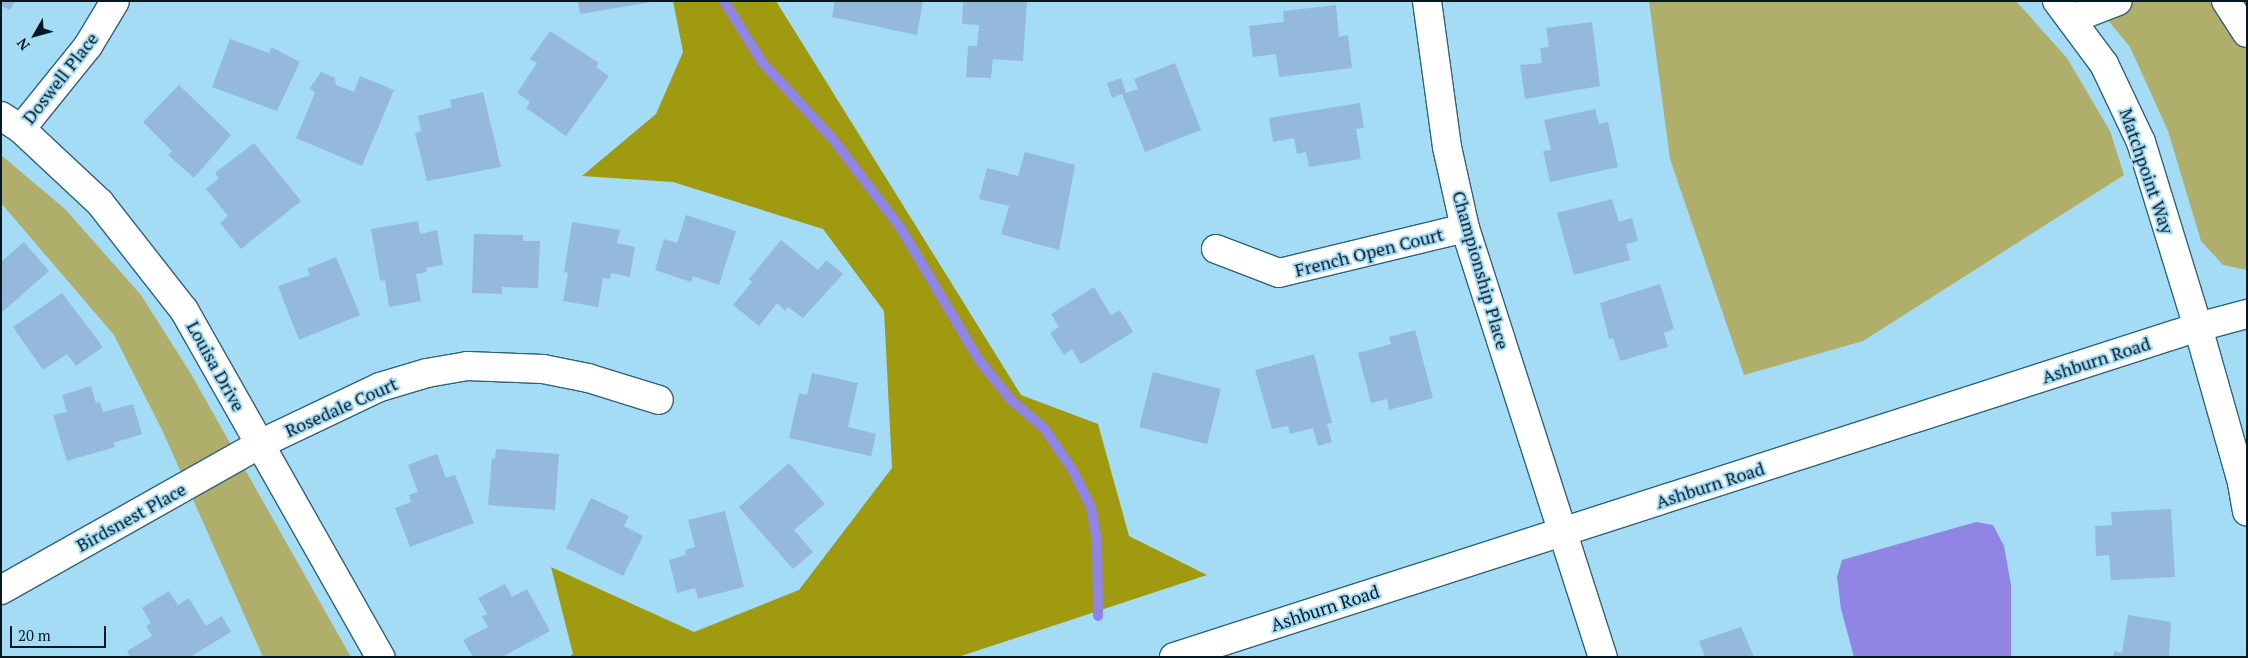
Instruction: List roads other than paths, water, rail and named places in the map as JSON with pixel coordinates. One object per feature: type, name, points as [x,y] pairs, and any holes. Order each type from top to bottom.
[{"type":"street","name":"Doswell Place","points":[[11,122],[88,46],[115,1]]},
{"type":"street","name":"Championship Place","points":[[1427,1],[1447,147],[1465,228],[1603,657]]},
{"type":"street","points":[[2064,10],[2118,1]]},
{"type":"street","points":[[2226,1],[2247,33]]},
{"type":"street","name":"Matchpoint Way","points":[[2064,10],[2104,64],[2141,142],[2198,327],[2242,483],[2247,512]]},
{"type":"street","name":"Louisa Drive","points":[[11,122],[100,203],[184,310],[380,657]]},
{"type":"street","name":"French Open Court","points":[[1216,249],[1279,274],[1465,228]]},
{"type":"street","name":"Ashburn Road","points":[[1174,657],[2198,327],[2247,314]]},
{"type":"street","name":"Rosedale Court","points":[[260,444],[380,387],[426,373],[467,366],[543,369],[588,378],[659,400]]},
{"type":"street","name":"Birdsnest Place","points":[[1,590],[260,444]]},
{"type":"waterway","points":[[724,1],[762,62],[832,138],[900,227],[979,360],[1011,400],[1044,428],[1072,469],[1091,507],[1097,541],[1098,616]]}]
